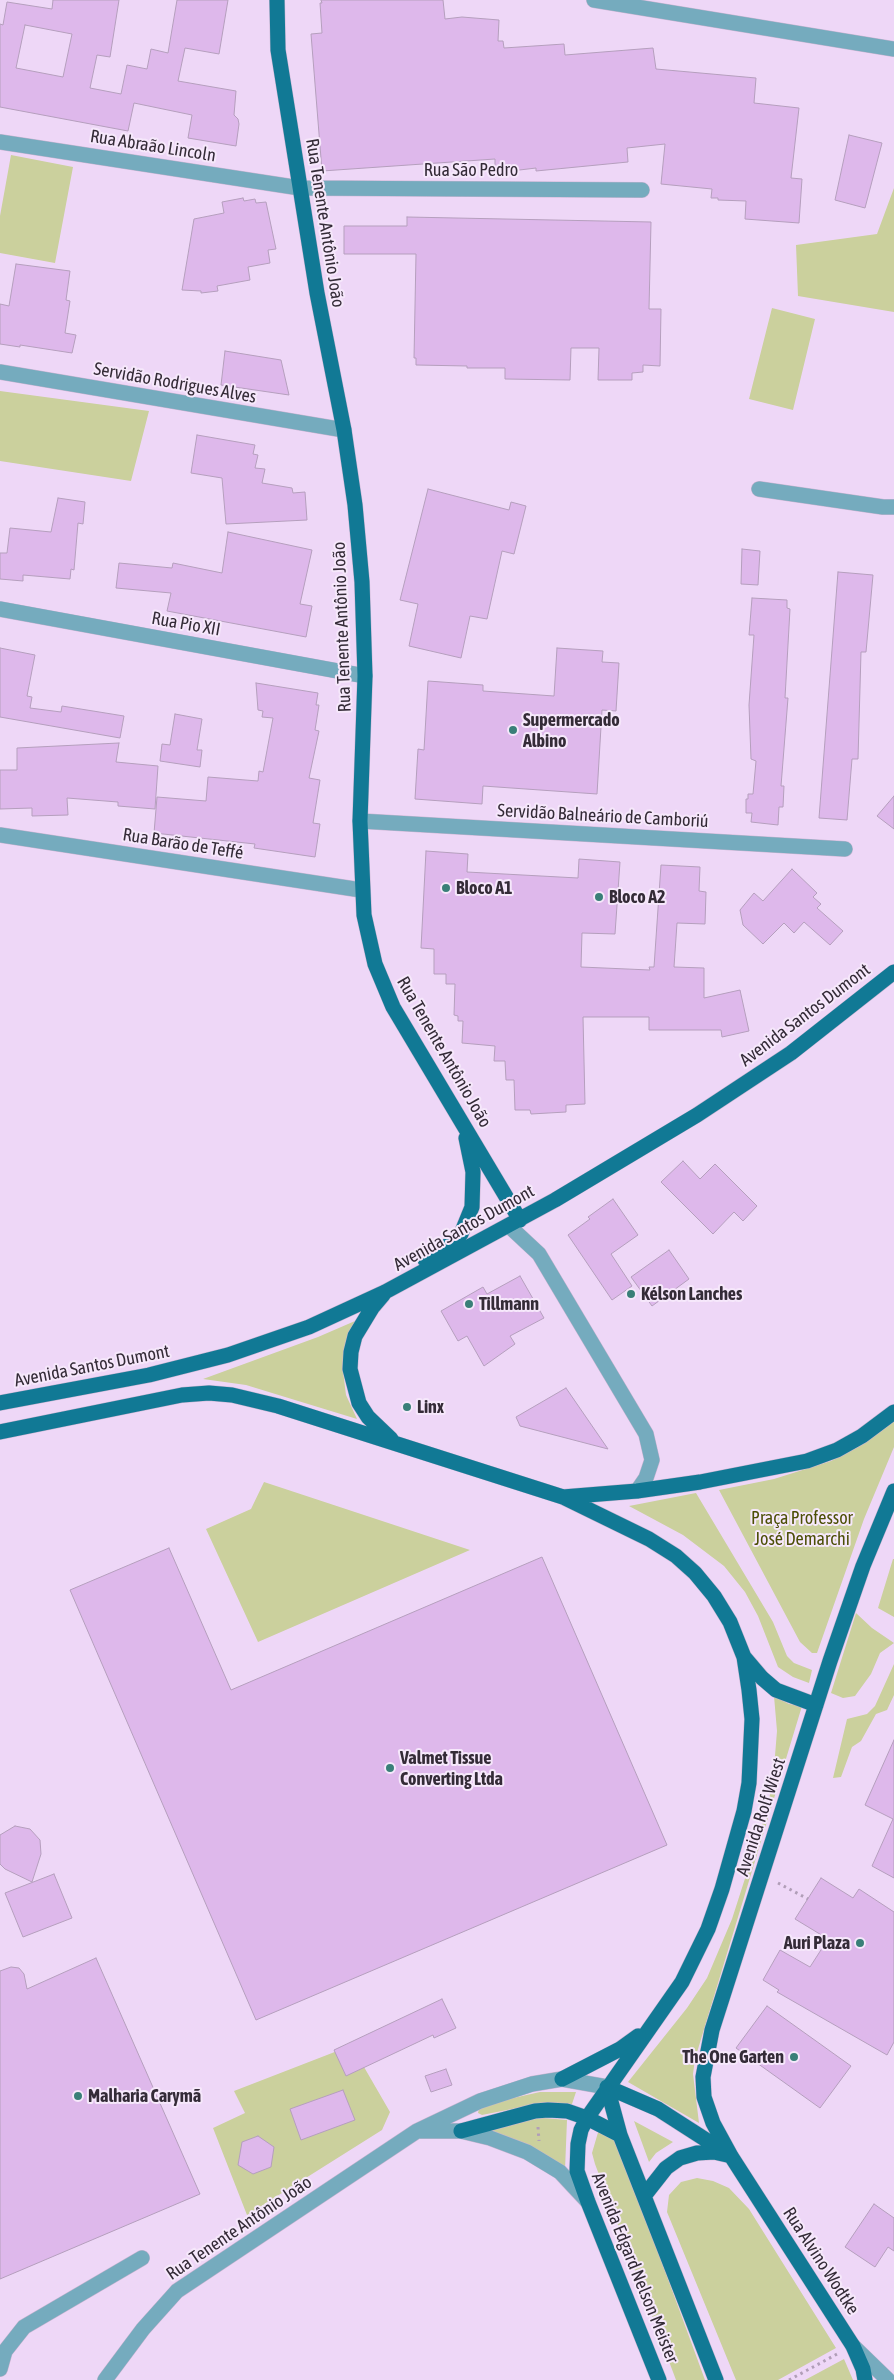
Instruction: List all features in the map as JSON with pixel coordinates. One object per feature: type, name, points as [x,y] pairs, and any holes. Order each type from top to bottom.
[{"type":"main road","name":"Rua Tenente Antônio João","points":[[277,0],[278,50],[300,188],[344,430],[355,505],[362,582],[365,676],[360,821],[361,890],[369,941],[382,985],[393,1007],[464,1126],[515,1223]]},
{"type":"main road","name":"Avenida Santos Dumont","points":[[0,1403],[194,1365],[308,1327],[385,1292],[515,1223],[698,1115],[791,1053],[894,972]]},
{"type":"main road","points":[[308,1327],[342,1303],[436,1254],[454,1242],[461,1234],[472,1206],[474,1195],[473,1172],[464,1126]]},
{"type":"main road","points":[[385,1292],[372,1308],[356,1336],[351,1352],[350,1369],[359,1402],[368,1417],[398,1445]]},
{"type":"main road","points":[[0,1432],[140,1404],[209,1393],[232,1395],[278,1406],[563,1496],[649,1539],[676,1556],[695,1573],[714,1596],[730,1622],[744,1657],[752,1719],[749,1783],[744,1811],[722,1889],[698,1953],[682,1982],[607,2087]]},
{"type":"main road","points":[[563,1496],[637,1491],[700,1482],[808,1461],[837,1450],[862,1436],[894,1412]]},
{"type":"main road","name":"Avenida Rolf Wiest","points":[[730,2156],[713,2123],[704,2097],[703,2077],[712,2030],[816,1705],[863,1566],[894,1492]]},
{"type":"main road","points":[[744,1657],[762,1678],[776,1690],[816,1705]]},
{"type":"main road","points":[[562,2079],[620,2050],[652,2026]]},
{"type":"main road","points":[[607,2087],[658,2109],[730,2156]]},
{"type":"main road","points":[[607,2087],[620,2135],[716,2380]]},
{"type":"main road","name":"Avenida Edgard Nelson Meister","points":[[607,2087],[581,2130],[576,2156],[577,2171],[659,2380]]},
{"type":"main road","points":[[461,2131],[535,2111],[567,2112],[587,2118],[620,2135]]},
{"type":"main road","points":[[644,2196],[666,2168],[680,2158],[696,2153],[714,2152],[730,2156]]},
{"type":"main road","name":"Rua Alvino Wodtke","points":[[730,2156],[853,2346]]},
{"type":"main road","points":[[853,2346],[864,2368],[866,2380]]},
{"type":"street","points":[[594,0],[894,49]]},
{"type":"street","name":"Rua Abraão Lincoln","points":[[0,142],[300,188]]},
{"type":"street","name":"Rua São Pedro","points":[[300,188],[642,190]]},
{"type":"street","name":"Servidão Rodrigues Alves","points":[[0,372],[344,430]]},
{"type":"street","points":[[759,489],[894,507]]},
{"type":"street","name":"Rua Pio XII","points":[[0,609],[365,676]]},
{"type":"street","name":"Servidão Balneário de Camboriú","points":[[360,821],[845,848]]},
{"type":"street","name":"Rua Barão de Teffé","points":[[0,835],[361,890]]},
{"type":"street","name":"Rua Tenente Antônio João","points":[[515,1223],[539,1254],[646,1434],[652,1460],[646,1478],[637,1491]]},
{"type":"street","name":"Rua Tenente Antônio João","points":[[105,2380],[143,2329],[177,2291],[417,2131],[505,2091],[562,2079],[607,2087]]},
{"type":"street","points":[[417,2131],[461,2131],[490,2138],[527,2152],[560,2172],[588,2202]]},
{"type":"street","points":[[0,2369],[5,2351],[24,2327],[142,2258]]},
{"type":"street","name":"Rua Alvino Wodtke","points":[[853,2346],[888,2380]]},
{"type":"path","points":[[778,1883],[808,1899]]},
{"type":"path","points":[[789,2380],[853,2346]]},
{"type":"green space","points":[[11,155],[73,167],[55,263],[0,253],[0,216]]},
{"type":"green space","points":[[894,188],[894,312],[798,296],[796,245],[877,234]]},
{"type":"green space","points":[[772,308],[815,319],[793,410],[749,399]]},
{"type":"green space","points":[[0,391],[149,411],[131,481],[0,461]]},
{"type":"green space","points":[[355,1321],[343,1359],[343,1371],[346,1395],[357,1419],[246,1385],[203,1379],[318,1337]]},
{"type":"green space","name":"Praça Professor José Demarchi","points":[[894,1420],[894,1447],[864,1519],[817,1653],[812,1653],[800,1642],[719,1490],[774,1479],[831,1461],[858,1447]]},
{"type":"green space","points":[[264,1482],[470,1550],[258,1642],[206,1529],[251,1509]]},
{"type":"green space","points":[[696,1493],[773,1622],[787,1656],[794,1663],[812,1670],[809,1683],[793,1677],[778,1667],[758,1616],[745,1592],[724,1566],[683,1535],[629,1506]]},
{"type":"green space","points":[[894,1559],[894,1617],[878,1608]]},
{"type":"green space","points":[[856,1613],[872,1628],[894,1643],[880,1653],[871,1674],[855,1696],[843,1698],[831,1693]]},
{"type":"green space","points":[[894,1664],[894,1695],[887,1710],[876,1714],[861,1741],[852,1747],[841,1777],[833,1778],[847,1719],[867,1714],[875,1706]]},
{"type":"green space","points":[[774,1696],[789,1704],[802,1706],[695,2059],[693,2074],[699,2123],[628,2082],[687,2008],[707,1978],[732,1919],[766,1813],[773,1780],[777,1731]]},
{"type":"green space","points":[[345,2048],[364,2067],[390,2112],[382,2130],[247,2215],[213,2128],[245,2113],[234,2091]]},
{"type":"green space","points":[[540,2092],[576,2092],[572,2104],[542,2103],[482,2115],[478,2113],[479,2109],[500,2101]]},
{"type":"green space","points":[[543,2118],[567,2120],[565,2170],[486,2130],[521,2121]]},
{"type":"green space","points":[[634,2121],[673,2142],[656,2153],[649,2162]]},
{"type":"green space","points":[[599,2129],[614,2138],[621,2151],[705,2380],[676,2380],[595,2164],[592,2153]]},
{"type":"green space","points":[[697,2178],[713,2181],[729,2188],[749,2209],[836,2348],[778,2380],[736,2380],[667,2212],[669,2195],[681,2182]]},
{"type":"green space","points":[[844,2359],[853,2380],[805,2380]]},
{"type":"building","points":[[53,0],[119,0],[110,57],[97,55],[90,88],[121,94],[127,65],[147,69],[151,49],[168,53],[177,0],[228,0],[219,54],[185,48],[178,81],[236,91],[234,115],[238,119],[239,124],[236,146],[188,138],[192,115],[134,103],[128,131],[0,107],[0,24],[3,25],[7,2],[52,9]],"holes":[[[25,25],[72,34],[63,77],[16,68]]]},
{"type":"building","points":[[321,0],[443,0],[445,19],[462,17],[499,20],[498,41],[503,41],[504,48],[564,44],[565,55],[653,48],[656,69],[756,78],[754,103],[799,108],[791,178],[802,179],[799,223],[745,219],[746,201],[711,198],[712,189],[661,184],[665,144],[627,148],[628,162],[536,171],[536,168],[495,173],[495,159],[322,171],[311,34],[322,33]]},
{"type":"building","points":[[849,135],[882,143],[865,208],[835,200]]},
{"type":"building","points":[[243,198],[244,201],[255,199],[256,203],[266,202],[276,249],[268,250],[270,263],[248,267],[250,280],[217,286],[218,291],[201,293],[201,291],[182,290],[194,219],[224,213],[222,202]]},
{"type":"building","points":[[407,217],[651,222],[649,309],[661,309],[660,366],[643,365],[643,372],[632,373],[632,380],[598,380],[599,348],[571,348],[570,380],[505,379],[505,368],[416,365],[416,358],[414,358],[416,254],[344,254],[344,226],[407,226]]},
{"type":"building","points":[[16,264],[70,271],[66,300],[70,301],[65,333],[76,335],[72,353],[0,344],[0,304],[9,306]]},
{"type":"building","points":[[225,351],[281,360],[289,395],[221,385]]},
{"type":"building","points":[[197,435],[255,445],[253,454],[258,455],[255,468],[265,469],[262,483],[292,488],[293,493],[305,492],[307,520],[226,524],[222,478],[191,473]]},
{"type":"building","points":[[428,489],[509,510],[511,502],[526,506],[514,554],[502,551],[487,619],[470,616],[461,658],[409,646],[418,604],[400,600]]},
{"type":"building","points":[[58,498],[85,502],[83,524],[78,523],[74,570],[71,569],[70,579],[23,575],[23,581],[0,579],[0,553],[7,553],[10,528],[51,532]]},
{"type":"building","points":[[228,532],[312,550],[300,604],[312,606],[306,637],[167,611],[171,593],[116,588],[119,563],[172,568],[173,563],[222,573]]},
{"type":"building","points":[[742,549],[760,551],[758,585],[741,584]]},
{"type":"building","points":[[838,572],[873,575],[866,652],[861,652],[858,759],[852,759],[847,820],[819,818]]},
{"type":"building","points":[[752,598],[787,600],[787,608],[790,609],[785,698],[788,698],[781,786],[784,786],[783,807],[779,807],[778,825],[751,822],[752,813],[746,813],[746,799],[748,799],[748,794],[753,794],[756,761],[751,759],[749,705],[754,635],[749,635]]},
{"type":"building","points":[[0,648],[35,655],[27,696],[32,697],[30,708],[61,712],[62,706],[124,716],[120,738],[0,717]]},
{"type":"building","name":"Supermercado Albino","points":[[557,648],[603,651],[602,662],[619,663],[616,711],[602,710],[597,794],[483,786],[482,804],[415,799],[418,749],[424,750],[428,681],[483,685],[483,691],[554,696]]},
{"type":"building","points":[[256,683],[318,693],[316,705],[319,705],[315,730],[319,731],[309,778],[320,780],[313,823],[320,824],[315,857],[254,848],[255,844],[154,833],[157,797],[206,801],[208,777],[258,781],[259,771],[263,772],[273,718],[262,717],[263,711],[258,710]]},
{"type":"building","points":[[175,714],[202,719],[197,750],[202,750],[200,767],[160,761],[162,744],[170,745]]},
{"type":"building","points":[[119,743],[116,762],[158,766],[155,809],[118,806],[118,802],[67,798],[68,815],[32,816],[32,808],[0,809],[0,770],[17,770],[17,748]]},
{"type":"building","points":[[894,796],[894,829],[877,816]]},
{"type":"building","points":[[426,851],[468,854],[467,872],[578,878],[579,859],[620,862],[615,934],[582,933],[581,967],[650,970],[649,967],[654,967],[661,865],[700,867],[699,891],[706,892],[705,924],[677,923],[674,967],[704,968],[704,998],[740,990],[749,1031],[722,1037],[721,1030],[649,1030],[649,1017],[583,1017],[585,1104],[566,1105],[566,1112],[531,1114],[530,1110],[515,1110],[514,1080],[506,1080],[505,1061],[494,1061],[495,1046],[462,1043],[463,1021],[458,1021],[458,1016],[454,1015],[455,984],[446,984],[446,974],[434,974],[434,949],[421,948]]},
{"type":"building","points":[[792,869],[817,893],[813,897],[821,904],[817,908],[843,931],[830,945],[804,922],[794,933],[784,923],[763,944],[743,925],[740,910],[754,893],[763,901]]},
{"type":"building","points":[[683,1161],[700,1179],[715,1164],[757,1206],[743,1221],[734,1212],[713,1234],[661,1182]]},
{"type":"building","points":[[613,1199],[638,1235],[611,1254],[632,1286],[612,1300],[568,1235],[590,1219],[588,1217]]},
{"type":"building","points":[[669,1250],[689,1279],[652,1306],[631,1277]]},
{"type":"building","points":[[520,1276],[544,1318],[510,1336],[515,1344],[484,1366],[467,1336],[458,1341],[441,1311],[483,1287],[487,1294]]},
{"type":"building","points":[[566,1388],[608,1449],[520,1426],[516,1417]]},
{"type":"building","name":"Valmet Tissue Converting Ltda","points":[[169,1548],[231,1690],[542,1557],[667,1845],[256,2020],[70,1590]]},
{"type":"building","points":[[894,1740],[894,1878],[872,1866],[893,1819],[865,1805]]},
{"type":"building","points":[[15,1826],[30,1829],[40,1840],[41,1854],[32,1882],[5,1869],[0,1864],[0,1835]]},
{"type":"building","points":[[54,1874],[72,1918],[23,1937],[5,1893]]},
{"type":"building","points":[[821,1878],[853,1898],[859,1889],[894,1912],[894,2042],[887,2055],[777,1992],[779,1990],[763,1980],[780,1950],[810,1967],[828,1939],[795,1919]]},
{"type":"building","name":"Malharia Carymã","points":[[96,1958],[200,2194],[0,2279],[0,1971],[11,1967],[19,1968],[24,1974],[27,1989]]},
{"type":"building","points":[[442,1999],[456,2028],[434,2038],[433,2035],[346,2076],[334,2050]]},
{"type":"building","name":"The One Garten","points":[[767,2006],[851,2066],[820,2108],[736,2048]]},
{"type":"building","points":[[446,2069],[452,2085],[431,2092],[425,2076]]},
{"type":"building","points":[[343,2090],[355,2120],[301,2140],[290,2109]]},
{"type":"building","points":[[258,2136],[274,2147],[271,2167],[253,2174],[238,2165],[242,2142]]},
{"type":"building","points":[[874,2204],[894,2218],[894,2251],[888,2247],[875,2267],[845,2247]]},
{"type":"place","name":"Supermercado Albino","points":[[513,730]]},
{"type":"place","name":"Bloco A1","points":[[446,888]]},
{"type":"place","name":"Bloco A2","points":[[599,897]]},
{"type":"place","name":"Kélson Lanches","points":[[631,1294]]},
{"type":"place","name":"Tillmann","points":[[469,1304]]},
{"type":"place","name":"Linx","points":[[407,1407]]},
{"type":"place","name":"Valmet Tissue Converting Ltda","points":[[390,1768]]},
{"type":"place","name":"Auri Plaza","points":[[860,1943]]},
{"type":"place","name":"The One Garten","points":[[794,2057]]},
{"type":"place","name":"Malharia Carymã","points":[[78,2096]]}]
